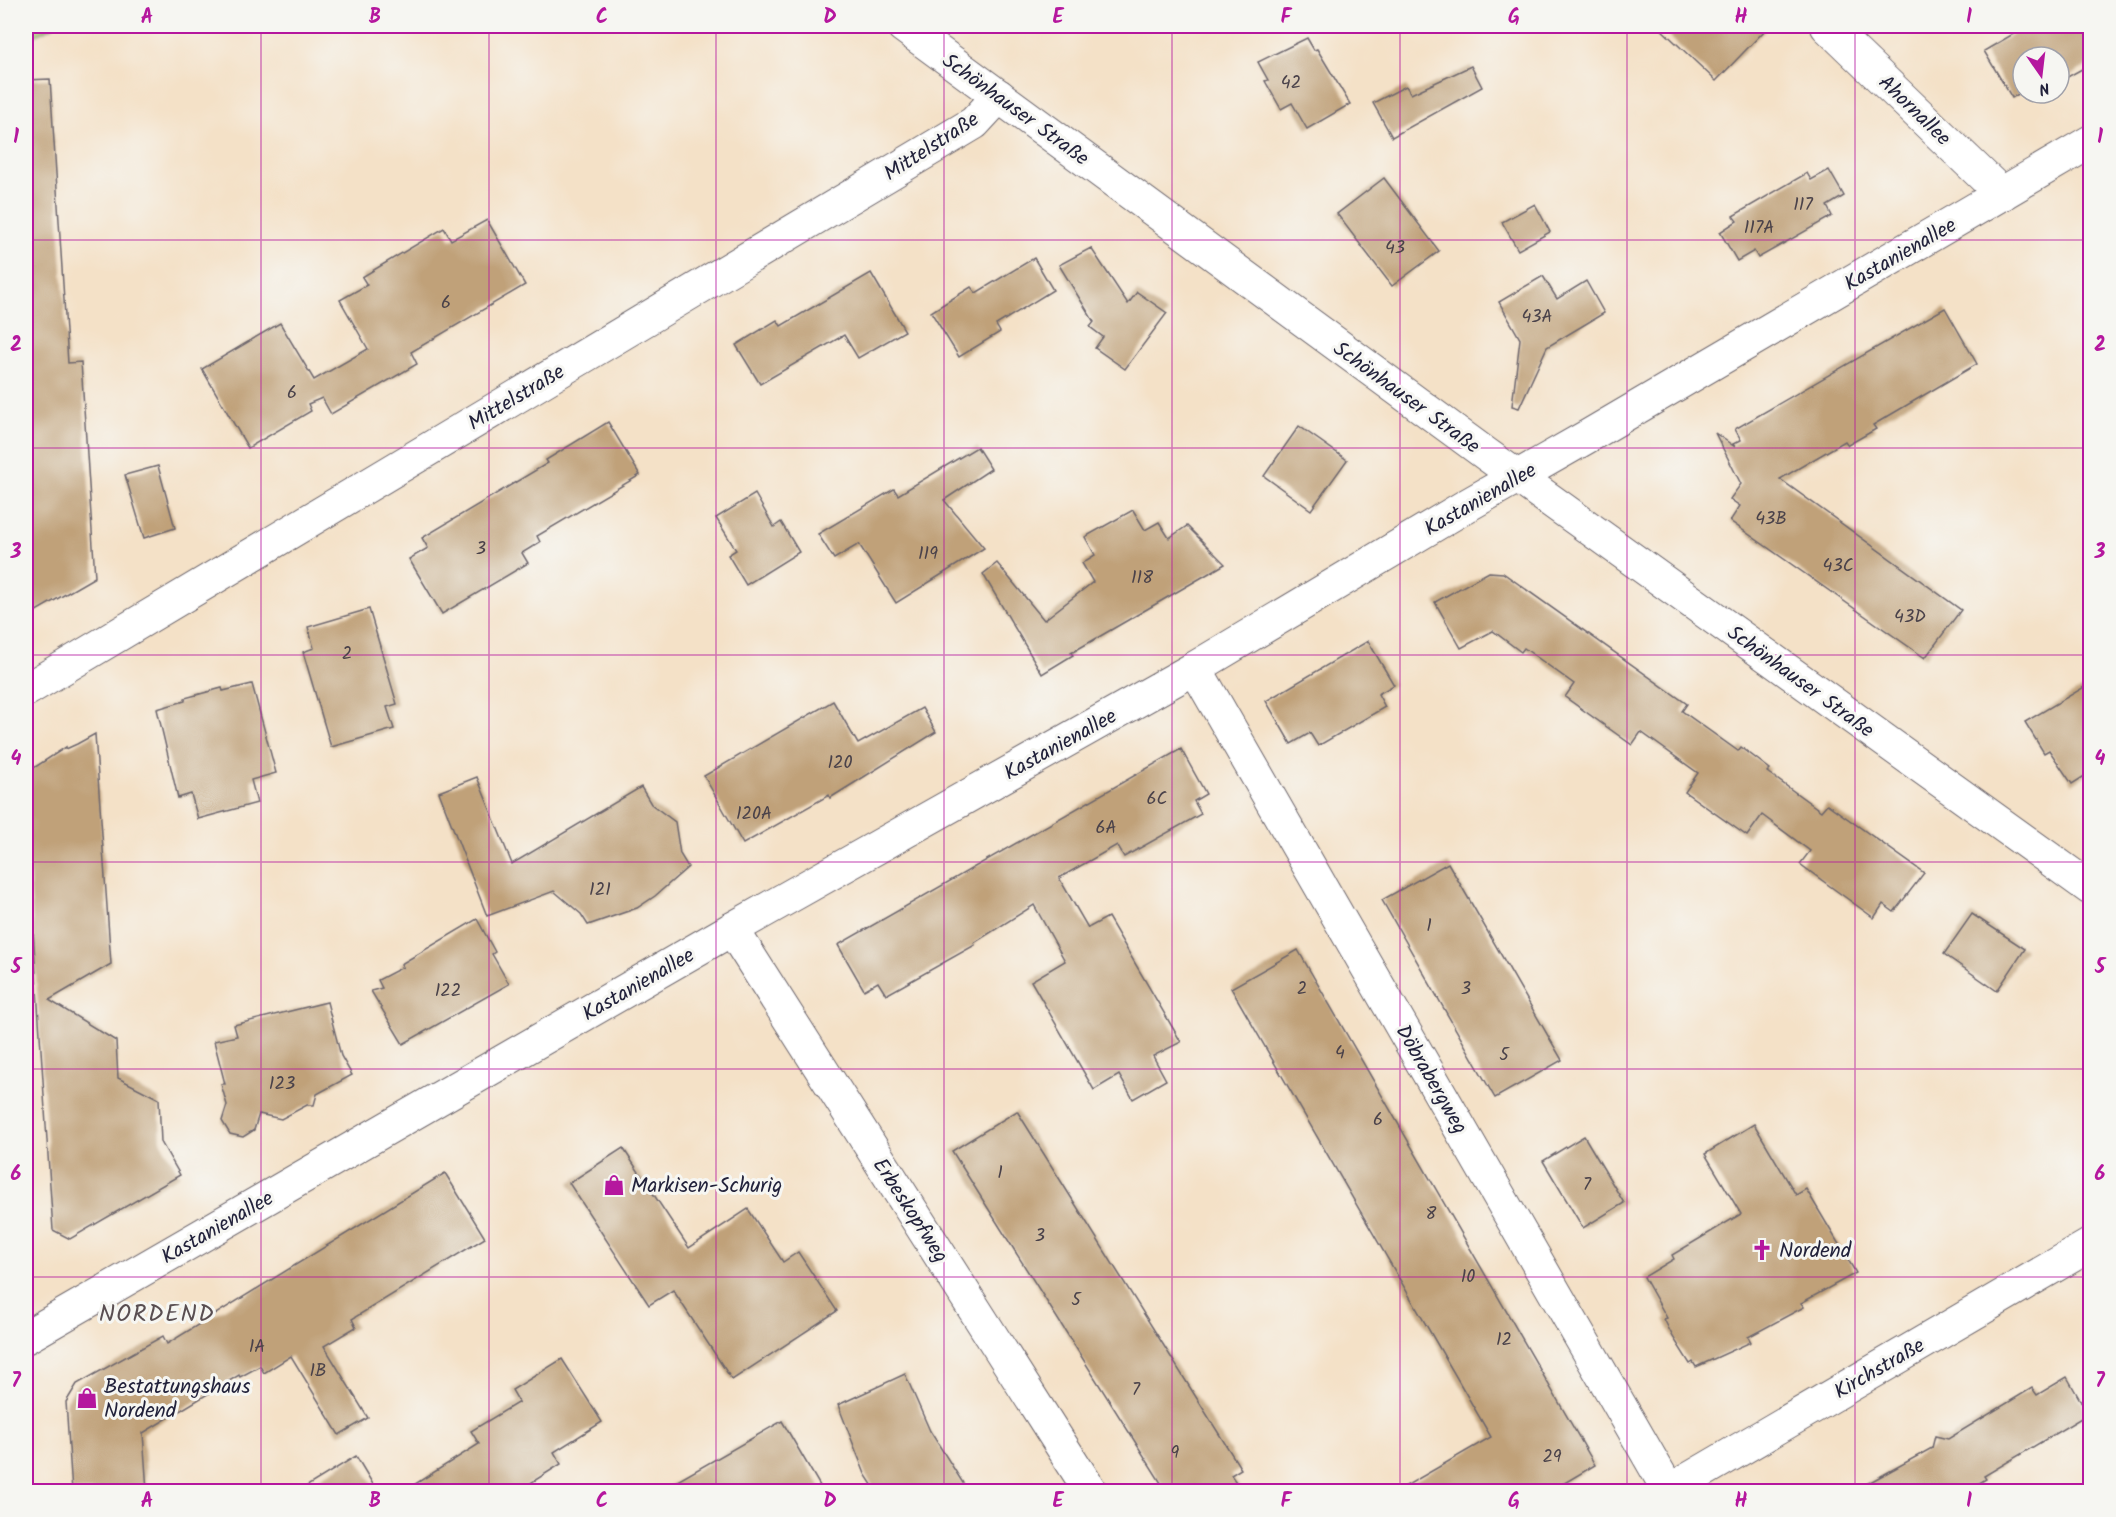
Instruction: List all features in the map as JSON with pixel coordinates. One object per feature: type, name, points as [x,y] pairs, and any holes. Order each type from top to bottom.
[{"type":"street","name":"Schönhauser Straße","points":[[903,26],[1516,477],[2091,888]]},
{"type":"street","name":"Ahornallee","points":[[1827,26],[2002,194]]},
{"type":"street","name":"Mittelstraße","points":[[26,690],[974,123],[999,96]]},
{"type":"street","name":"Kastanienallee","points":[[26,1337],[732,929],[1195,668],[1516,477],[2091,142]]},
{"type":"street","name":"Döbrabergweg","points":[[1195,668],[1668,1491]]},
{"type":"street","name":"Erbeskopfweg","points":[[732,929],[1091,1491]]},
{"type":"street","name":"Kirchstraße","points":[[1668,1491],[2091,1245]]},
{"type":"green space","points":[[26,26],[54,26],[26,40]]},
{"type":"building","points":[[1658,26],[1769,26],[1716,81]]},
{"type":"building","points":[[2027,26],[2091,26],[2091,64],[2071,75],[2071,45],[2011,45],[2011,96],[1984,51]]},
{"type":"building","points":[[1307,38],[1314,50],[1317,49],[1350,104],[1307,129],[1292,103],[1281,109],[1265,81],[1268,80],[1258,62]]},
{"type":"building","points":[[1471,66],[1482,87],[1392,137],[1373,103],[1406,86],[1411,94]]},
{"type":"building","points":[[50,79],[68,363],[81,362],[95,577],[26,617],[26,80]]},
{"type":"building","points":[[1829,170],[1844,196],[1827,206],[1832,216],[1758,258],[1754,251],[1737,261],[1720,232],[1737,221],[1733,216],[1807,173],[1811,180]]},
{"type":"building","points":[[1384,178],[1439,251],[1392,286],[1337,214]]},
{"type":"building","points":[[1535,204],[1550,232],[1518,250],[1502,222]]},
{"type":"building","points":[[487,220],[525,285],[411,352],[417,364],[331,414],[322,398],[308,404],[311,411],[248,448],[202,369],[280,323],[314,380],[368,349],[340,300],[367,285],[362,277],[444,228],[451,240]]},
{"type":"building","points":[[1091,248],[1128,304],[1137,292],[1167,313],[1125,369],[1095,348],[1103,337],[1090,327],[1094,322],[1059,265]]},
{"type":"building","points":[[1034,258],[1053,290],[996,325],[1000,332],[959,357],[931,312],[971,287],[976,293]]},
{"type":"building","points":[[871,273],[905,331],[858,358],[844,335],[760,384],[736,345],[777,320],[781,326]]},
{"type":"building","points":[[1543,276],[1557,299],[1586,281],[1604,313],[1547,347],[1519,408],[1512,406],[1520,339],[1499,302]]},
{"type":"building","points":[[1945,308],[1977,364],[1873,425],[1876,429],[1848,445],[1845,441],[1780,479],[1961,610],[1925,658],[1730,521],[1740,506],[1730,499],[1741,484],[1715,433],[1735,447],[1733,444],[1741,440],[1735,429]]},
{"type":"building","points":[[608,422],[640,475],[537,536],[540,542],[522,553],[528,563],[442,614],[409,559],[428,548],[422,538],[548,463],[546,460]]},
{"type":"building","points":[[1299,426],[1347,460],[1311,510],[1264,476]]},
{"type":"building","points":[[977,447],[991,469],[944,500],[984,548],[896,603],[859,544],[834,559],[818,534],[894,489],[898,495]]},
{"type":"building","points":[[158,466],[175,528],[144,538],[125,475]]},
{"type":"building","points":[[755,494],[774,527],[781,522],[799,552],[746,585],[728,555],[736,550],[716,518]]},
{"type":"building","points":[[1133,510],[1145,530],[1159,522],[1169,538],[1187,526],[1225,564],[1071,653],[1073,655],[1042,674],[983,574],[997,563],[1044,620],[1093,582],[1082,563],[1095,555],[1085,537]]},
{"type":"building","points":[[1489,572],[1503,573],[1687,704],[1682,711],[1738,751],[1741,747],[1770,769],[1767,772],[1821,811],[1827,804],[1924,873],[1894,912],[1883,904],[1874,918],[1800,864],[1810,851],[1762,815],[1747,836],[1685,792],[1698,773],[1641,732],[1632,745],[1565,697],[1574,684],[1524,648],[1521,652],[1493,631],[1461,648],[1435,602]]},
{"type":"building","points":[[369,609],[397,704],[387,707],[394,729],[331,747],[303,652],[314,648],[308,627]]},
{"type":"building","points":[[1368,641],[1394,685],[1378,694],[1385,707],[1318,746],[1310,733],[1291,744],[1266,701]]},
{"type":"building","points":[[2091,683],[2091,772],[2072,784],[2049,750],[2044,753],[2025,722]]},
{"type":"building","points":[[252,684],[276,773],[251,780],[257,803],[198,819],[191,794],[178,798],[157,709],[185,701],[185,698],[222,688],[223,691]]},
{"type":"building","points":[[833,701],[858,744],[922,708],[936,732],[830,798],[829,795],[743,844],[704,776]]},
{"type":"building","points":[[95,734],[111,964],[49,1000],[116,1041],[118,1078],[159,1099],[161,1142],[180,1175],[70,1239],[53,1230],[26,825],[26,773],[66,747],[66,749]]},
{"type":"building","points":[[1181,749],[1206,794],[1194,801],[1201,814],[1124,857],[1117,845],[1059,878],[1088,928],[1108,917],[1181,1042],[1153,1056],[1166,1080],[1133,1099],[1119,1075],[1094,1090],[1031,981],[1065,961],[1034,905],[974,943],[975,945],[886,995],[878,982],[864,990],[838,945]]},
{"type":"building","points":[[477,777],[512,864],[641,787],[651,804],[675,822],[680,854],[688,867],[655,896],[637,908],[588,925],[581,914],[554,891],[487,916],[439,792]]},
{"type":"building","points":[[1448,863],[1562,1060],[1495,1098],[1382,900]]},
{"type":"building","points":[[1972,914],[2025,949],[1997,991],[1944,954]]},
{"type":"building","points":[[477,919],[495,952],[492,954],[509,984],[403,1044],[371,991],[382,988],[378,980],[403,967],[401,964]]},
{"type":"building","points":[[1298,950],[1595,1465],[1551,1491],[1397,1491],[1491,1437],[1231,988]]},
{"type":"building","points":[[327,1002],[341,1056],[352,1075],[317,1094],[314,1105],[307,1105],[281,1119],[259,1114],[254,1130],[243,1137],[230,1134],[222,1121],[227,1105],[221,1084],[225,1084],[214,1041],[237,1036],[234,1025]]},
{"type":"building","points":[[1017,1111],[1241,1469],[1231,1475],[1242,1491],[1166,1491],[952,1151]]},
{"type":"building","name":"Nordend","points":[[1754,1124],[1796,1195],[1806,1189],[1856,1273],[1801,1303],[1804,1307],[1748,1337],[1751,1342],[1696,1367],[1693,1362],[1690,1364],[1673,1337],[1664,1319],[1667,1318],[1644,1277],[1674,1259],[1672,1255],[1741,1214],[1705,1154]]},
{"type":"building","points":[[1584,1136],[1624,1203],[1583,1228],[1543,1161]]},
{"type":"building","points":[[623,1148],[689,1248],[748,1209],[783,1262],[798,1252],[837,1311],[732,1380],[673,1290],[649,1305],[569,1183]]},
{"type":"building","points":[[445,1173],[485,1238],[352,1319],[356,1327],[324,1346],[368,1418],[339,1435],[291,1356],[264,1373],[260,1366],[240,1377],[239,1375],[143,1433],[147,1491],[72,1491],[66,1402],[77,1384],[163,1336],[167,1344]]},
{"type":"building","points":[[562,1359],[602,1422],[554,1452],[561,1464],[518,1491],[404,1491],[479,1444],[471,1431],[519,1402],[512,1390]]},
{"type":"building","points":[[905,1374],[930,1431],[968,1491],[876,1491],[865,1474],[838,1405]]},
{"type":"building","points":[[2067,1377],[2088,1414],[1984,1476],[1986,1479],[1966,1491],[1854,1491],[1932,1448],[1935,1436],[1948,1439],[2032,1388],[2037,1395]]},
{"type":"building","points":[[782,1421],[823,1491],[660,1491]]},
{"type":"building","points":[[356,1456],[377,1491],[299,1491]]},
{"type":"place","name":"Markisen-Schurig","points":[[614,1185]]},
{"type":"place","name":"Nordend","points":[[1762,1250]]},
{"type":"place","name":"Bestattungshaus Nordend","points":[[87,1398]]},
{"type":"district","name":"NORDEND","points":[[157,1313]]}]
